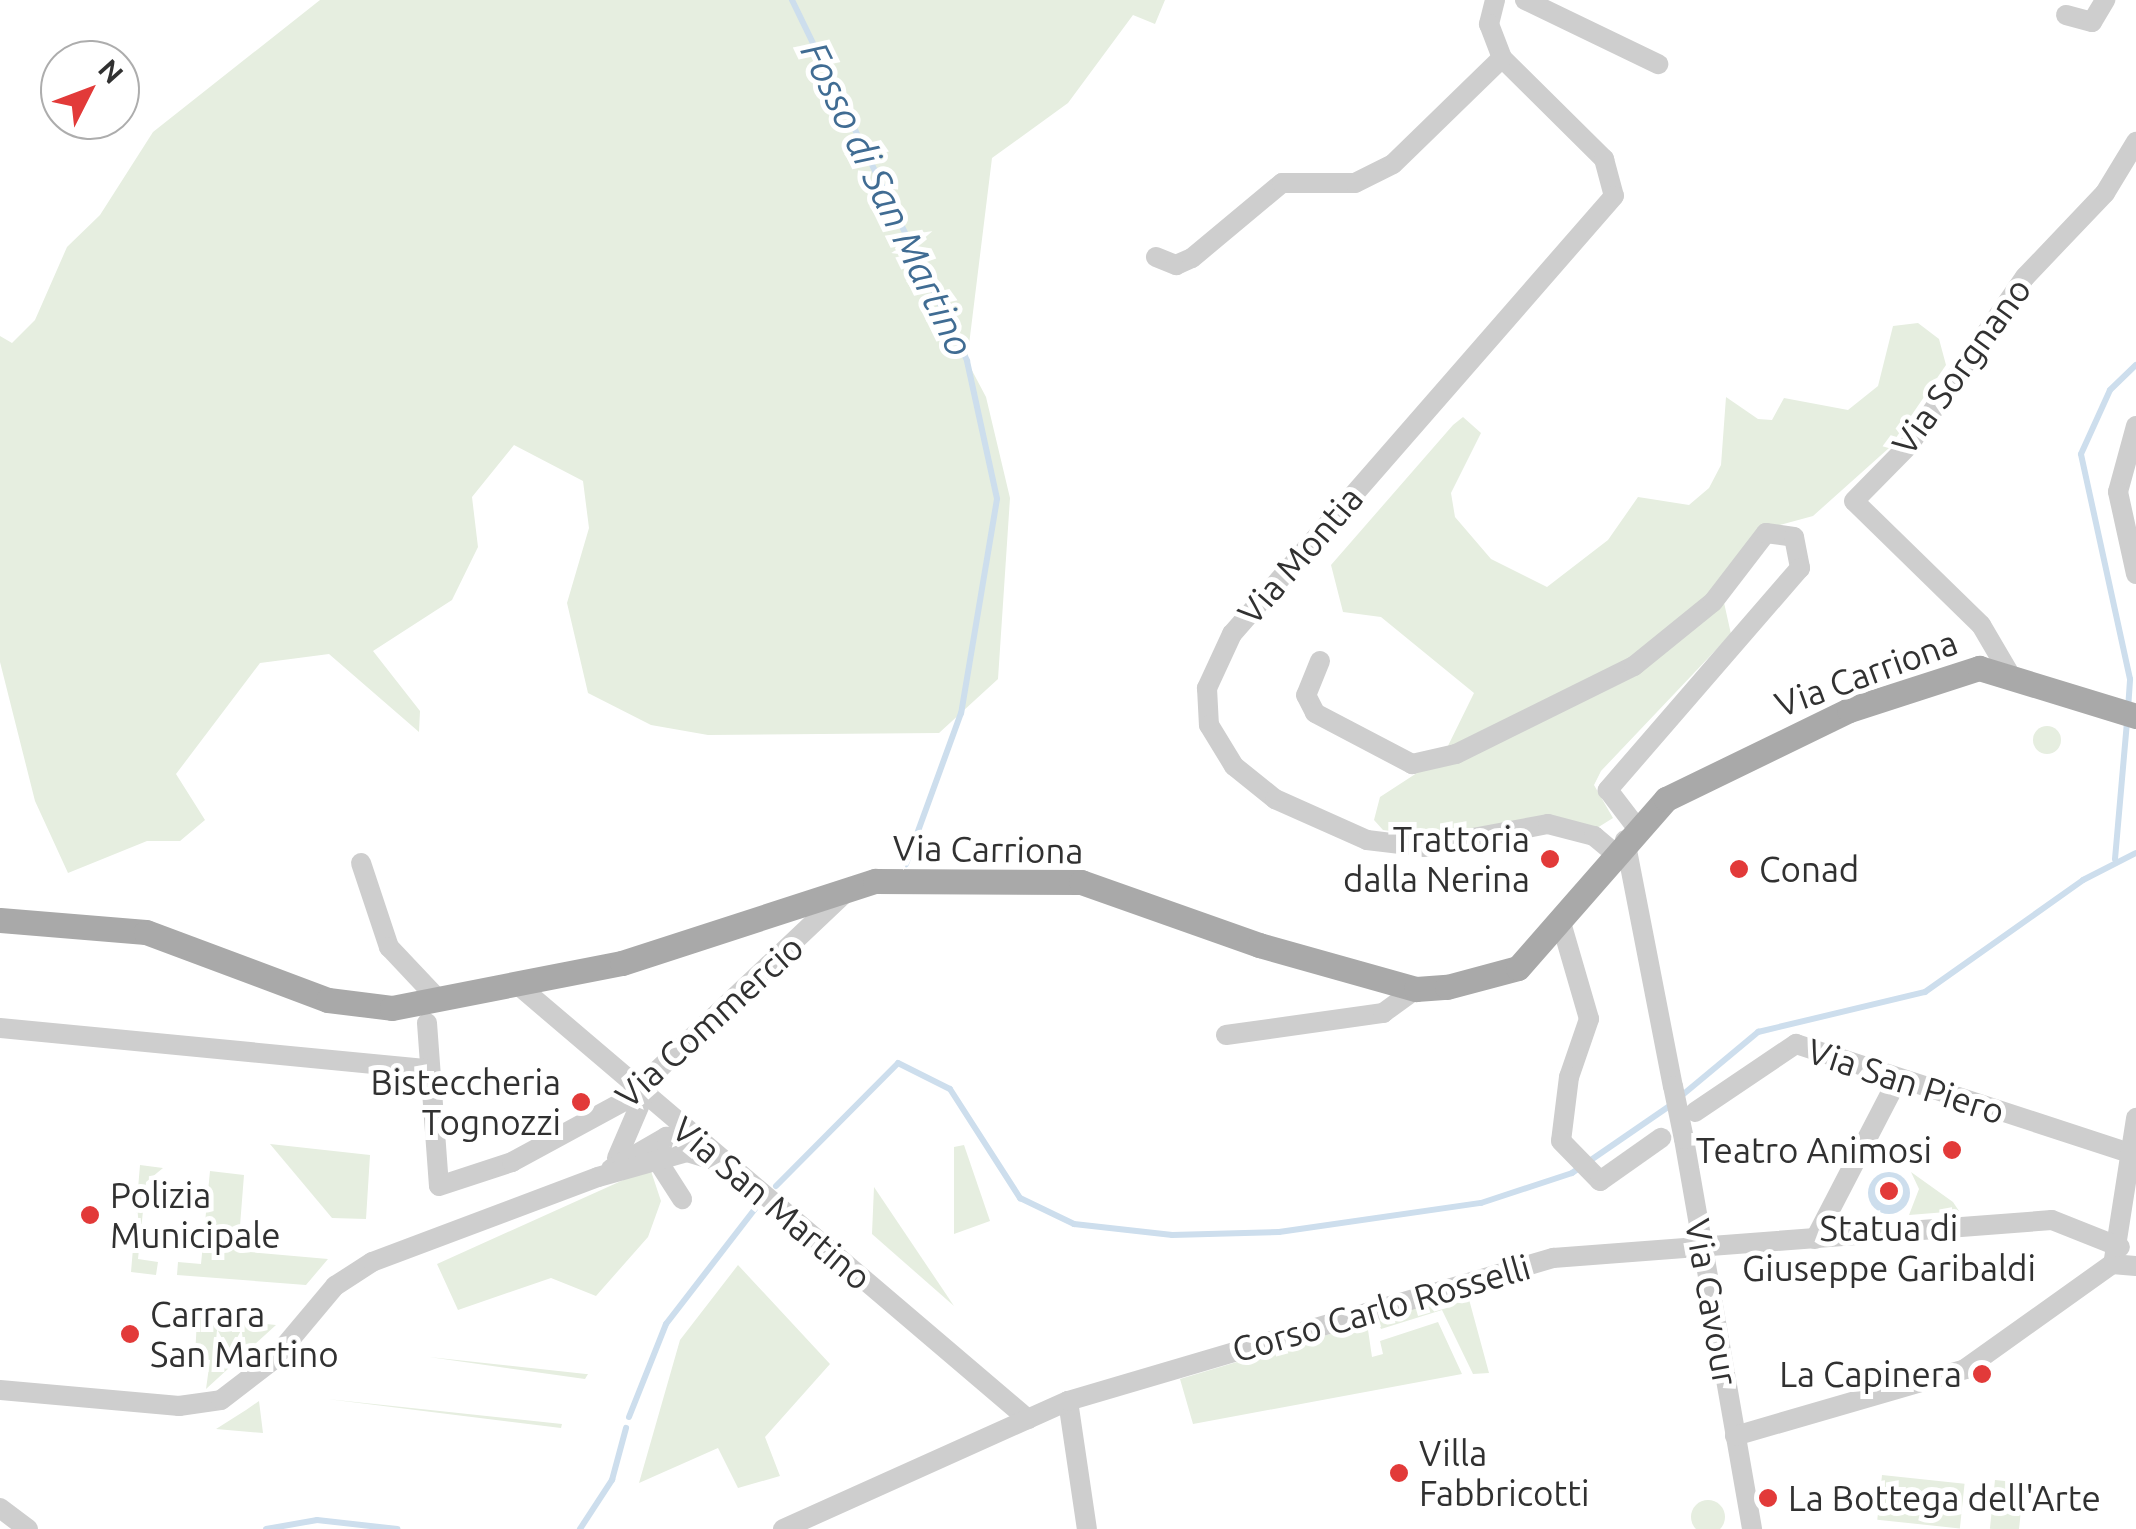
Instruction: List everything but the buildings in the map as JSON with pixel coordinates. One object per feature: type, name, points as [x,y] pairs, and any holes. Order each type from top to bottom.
[{"type":"main road","name":"Via Carriona","points":[[0,920],[146,932],[328,1000],[392,1008],[518,985],[695,943],[903,878],[1081,882],[1416,989],[1518,968],[1625,840],[1703,776],[1831,718],[1979,668],[2008,671],[2125,713]]},
{"type":"street","points":[[1156,257],[1176,265],[1192,258],[1282,182],[1355,183],[1393,164],[1502,58],[1489,24],[1496,0]]},
{"type":"street","points":[[1525,0],[1658,64]]},
{"type":"street","points":[[2066,15],[2092,22],[2105,0]]},
{"type":"street","name":"Via Montia","points":[[1502,58],[1604,159],[1614,196],[1232,634],[1207,688],[1208,725],[1234,766],[1274,799],[1367,840],[1424,847],[1548,824],[1625,840]]},
{"type":"street","name":"Via Sorgnano","points":[[2008,671],[1981,625],[1854,501],[1909,445],[2025,277],[2105,193],[2136,142]]},
{"type":"street","points":[[2136,426],[2118,492],[2136,574]]},
{"type":"street","name":"Via Carriona","points":[[1320,661],[1306,695],[1315,713],[1412,764],[1456,754],[1634,666],[1713,602],[1766,533],[1794,537],[1800,568],[1608,790],[1625,840]]},
{"type":"street","name":"Via Cavour","points":[[1625,840],[1684,1139],[1752,1529]]},
{"type":"street","points":[[360,864],[389,947],[439,1000]]},
{"type":"street","name":"Via Commercio","points":[[427,1023],[425,1069],[440,1186],[611,1110],[641,1092],[845,893]]},
{"type":"street","points":[[1560,919],[1589,1019],[1568,1077],[1561,1141],[1579,1150],[1606,1179],[1661,1138]]},
{"type":"street","name":"Via San Martino","points":[[518,985],[690,1136],[1028,1419]]},
{"type":"street","name":"Via Carriona","points":[[1226,1035],[1383,1013],[1416,989]]},
{"type":"street","points":[[0,1028],[425,1069]]},
{"type":"street","name":"Via San Piero","points":[[1695,1112],[1796,1044],[2133,1154]]},
{"type":"street","points":[[1814,1238],[1898,1079]]},
{"type":"street","points":[[598,1176],[620,1154],[641,1092]]},
{"type":"street","points":[[611,1110],[620,1154]]},
{"type":"street","points":[[1735,1436],[1965,1369],[2116,1255],[2136,1118]]},
{"type":"street","points":[[598,1176],[653,1142],[690,1136]]},
{"type":"street","points":[[0,1390],[179,1406],[221,1400],[273,1360],[334,1286],[403,1249],[598,1176],[660,1163],[686,1152],[723,1164]]},
{"type":"street","points":[[660,1163],[682,1199]]},
{"type":"street","name":"Corso Carlo Rosselli","points":[[783,1529],[1068,1401],[1552,1258],[2052,1220],[2136,1266]]},
{"type":"street","points":[[1068,1401],[1087,1529]]},
{"type":"street","points":[[0,1508],[28,1529]]},
{"type":"shaded area","points":[[320,0],[1165,0],[1155,24],[1133,15],[1068,103],[992,158],[967,361],[986,397],[1010,498],[998,679],[939,733],[708,735],[651,725],[588,693],[567,603],[589,528],[583,481],[514,445],[472,497],[478,547],[452,600],[373,651],[420,711],[419,732],[329,654],[260,663],[176,774],[205,820],[180,841],[147,841],[68,873],[35,801],[0,662],[0,336],[12,343],[35,320],[67,247],[100,215],[153,132]]},
{"type":"shaded area","points":[[1918,323],[1939,339],[1946,365],[1889,448],[1813,516],[1762,530],[1723,598],[1731,634],[1601,771],[1594,785],[1613,818],[1597,828],[1558,817],[1437,837],[1383,830],[1374,820],[1380,797],[1443,756],[1474,693],[1381,617],[1343,612],[1331,565],[1453,425],[1463,417],[1481,433],[1451,493],[1455,517],[1491,559],[1547,587],[1608,540],[1638,497],[1689,505],[1709,488],[1721,465],[1726,397],[1758,419],[1772,420],[1784,398],[1848,410],[1878,386],[1893,326]]},
{"type":"shaded area","points":[[2047,726],[2057,730],[2061,740],[2057,750],[2047,754],[2037,750],[2033,740],[2037,730]]},
{"type":"shaded area","points":[[270,1144],[370,1155],[366,1219],[332,1218]]},
{"type":"shaded area","points":[[964,1145],[990,1221],[954,1234],[954,1147]]},
{"type":"shaded area","points":[[140,1165],[163,1168],[146,1182],[138,1259],[158,1262],[156,1275],[131,1272]]},
{"type":"shaded area","points":[[650,1168],[661,1201],[648,1237],[596,1296],[551,1278],[458,1310],[437,1264]]},
{"type":"shaded area","points":[[210,1171],[244,1175],[238,1251],[328,1259],[306,1285],[177,1275],[178,1262],[201,1264]]},
{"type":"shaded area","points":[[1911,1172],[1953,1202],[1959,1211],[1909,1215],[1919,1189]]},
{"type":"shaded area","points":[[874,1187],[954,1306],[872,1234]]},
{"type":"shaded area","points":[[738,1265],[830,1364],[765,1437],[780,1476],[738,1488],[718,1448],[639,1483],[680,1340]]},
{"type":"shaded area","points":[[1467,1292],[1489,1373],[1473,1374],[1442,1310],[1381,1329],[1377,1320]]},
{"type":"shaded area","points":[[197,1318],[276,1325],[206,1389],[210,1360],[195,1358]]},
{"type":"shaded area","points":[[1438,1322],[1462,1374],[1193,1424],[1180,1379],[1367,1323],[1372,1357],[1383,1354],[1380,1341]]},
{"type":"shaded area","points":[[429,1357],[586,1374],[588,1374],[585,1379]]},
{"type":"shaded area","points":[[327,1399],[562,1424],[561,1428]]},
{"type":"shaded area","points":[[259,1401],[263,1433],[216,1429],[246,1410]]},
{"type":"shaded area","points":[[1882,1475],[1965,1484],[1960,1528],[1877,1520]]},
{"type":"shaded area","points":[[1995,1480],[2024,1483],[2019,1529],[1990,1529]]},
{"type":"shaded area","points":[[1708,1500],[1720,1505],[1725,1517],[1720,1529],[1708,1534],[1696,1529],[1691,1517],[1696,1505]]},
{"type":"water","points":[[1889,1172],[1904,1178],[1910,1193],[1904,1208],[1889,1214],[1874,1208],[1868,1193],[1874,1178]]},
{"type":"waterway","name":"Fosso di San Martino","points":[[792,0],[967,361],[997,499],[961,713],[906,864]]},
{"type":"waterway","points":[[2128,709],[2130,679],[2081,454],[2110,390],[2136,365]]},
{"type":"waterway","points":[[2115,859],[2127,722]]},
{"type":"waterway","points":[[1680,1097],[1758,1032],[1925,992],[2083,880],[2136,853]]},
{"type":"waterway","points":[[776,1186],[898,1063],[950,1089],[1020,1198],[1074,1224],[1172,1235],[1279,1232],[1481,1203],[1572,1173],[1671,1105]]},
{"type":"waterway","points":[[629,1417],[666,1324],[755,1209]]},
{"type":"waterway","points":[[580,1529],[612,1480],[626,1428]]},
{"type":"waterway","points":[[266,1529],[317,1520],[397,1529]]},
{"type":"place","name":"Trattoria dalla Nerina","points":[[1550,859]]},
{"type":"place","name":"Conad","points":[[1739,869]]},
{"type":"place","name":"Bisteccheria Tognozzi","points":[[581,1102]]},
{"type":"place","name":"Teatro Animosi","points":[[1952,1150]]},
{"type":"place","name":"Statua di Giuseppe Garibaldi","points":[[1889,1191]]},
{"type":"place","name":"Polizia Municipale","points":[[90,1215]]},
{"type":"place","name":"Carrara San Martino","points":[[130,1334]]},
{"type":"place","name":"La Capinera","points":[[1982,1374]]},
{"type":"place","name":"Villa Fabbricotti","points":[[1399,1473]]},
{"type":"place","name":"La Bottega dell'Arte","points":[[1768,1498]]}]
